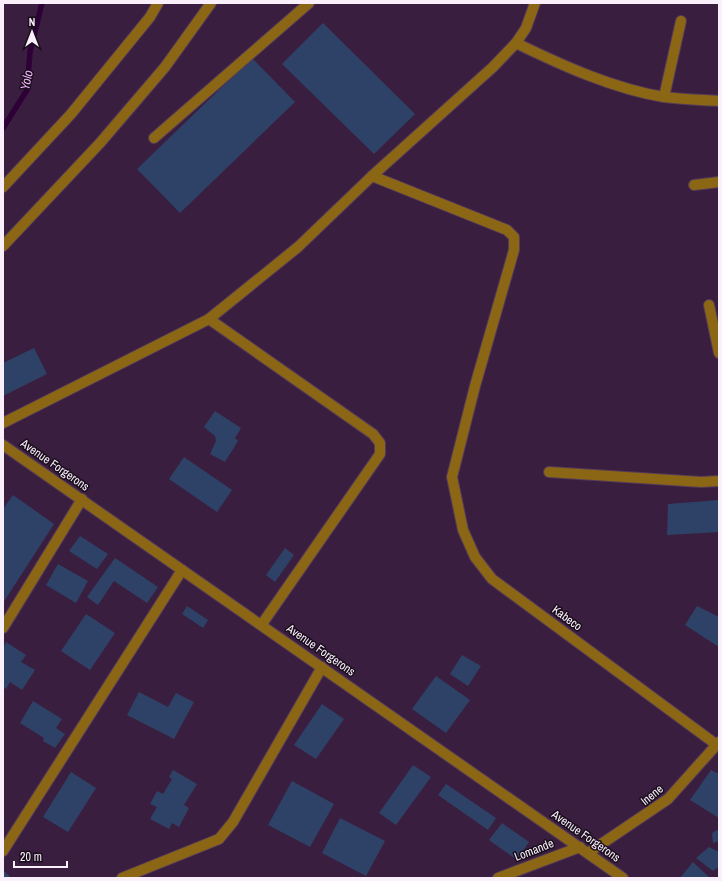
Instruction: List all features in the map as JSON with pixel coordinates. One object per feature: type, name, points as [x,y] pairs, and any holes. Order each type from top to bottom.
[{"type":"street","points":[[3,187],[71,114],[150,17],[158,3]]},
{"type":"street","points":[[3,246],[105,137],[165,67],[211,3]]},
{"type":"street","points":[[154,138],[309,3]]},
{"type":"street","points":[[3,423],[209,318],[298,247],[372,176],[493,67],[516,43],[526,28],[535,3]]},
{"type":"street","points":[[664,97],[681,21]]},
{"type":"street","points":[[516,43],[566,68],[618,85],[664,97],[719,101]]},
{"type":"street","name":"Kabeco","points":[[372,176],[507,230],[514,237],[514,250],[475,386],[452,476],[463,530],[475,557],[492,579],[718,743]]},
{"type":"street","points":[[694,185],[719,182]]},
{"type":"street","points":[[709,305],[719,353]]},
{"type":"street","points":[[209,318],[374,434],[380,443],[380,454],[262,624]]},
{"type":"street","name":"Avenue Forgerons","points":[[3,445],[262,624],[584,850],[612,875],[623,878]]},
{"type":"street","points":[[549,472],[701,482],[719,481]]},
{"type":"street","points":[[3,628],[82,499]]},
{"type":"street","points":[[3,851],[182,570]]},
{"type":"street","points":[[122,878],[219,839],[233,822],[322,667]]},
{"type":"street","name":"Inene","points":[[584,850],[668,800],[718,743]]},
{"type":"street","name":"Lomande","points":[[498,878],[584,850]]},
{"type":"building","points":[[323,23],[415,114],[374,154],[282,64]]},
{"type":"building","points":[[252,58],[295,102],[180,213],[137,169]]},
{"type":"building","points":[[34,348],[47,374],[3,396],[3,363]]},
{"type":"building","points":[[215,411],[241,428],[235,438],[238,441],[225,462],[210,454],[216,441],[215,436],[204,427]]},
{"type":"building","points":[[184,457],[232,490],[217,512],[169,479]]},
{"type":"building","points":[[13,495],[54,524],[3,603],[3,509]]},
{"type":"building","points":[[719,500],[719,532],[667,535],[668,504]]},
{"type":"building","points":[[80,536],[108,554],[97,569],[69,551]]},
{"type":"building","points":[[285,548],[294,555],[275,582],[266,575]]},
{"type":"building","points":[[115,558],[158,587],[147,603],[114,581],[98,605],[87,597]]},
{"type":"building","points":[[58,564],[88,581],[76,603],[46,585]]},
{"type":"building","points":[[187,606],[208,620],[203,628],[182,614]]},
{"type":"building","points":[[697,606],[719,617],[719,647],[685,625]]},
{"type":"building","points":[[86,614],[115,633],[90,670],[61,651]]},
{"type":"building","points":[[6,642],[26,655],[21,662],[35,670],[22,690],[10,682],[6,689],[3,687],[3,648]]},
{"type":"building","points":[[462,655],[481,666],[468,686],[450,674]]},
{"type":"building","points":[[436,676],[470,700],[446,733],[412,709]]},
{"type":"building","points":[[139,692],[168,707],[176,693],[194,702],[174,739],[127,715]]},
{"type":"building","points":[[33,701],[62,719],[56,728],[65,734],[55,748],[43,741],[44,738],[20,723]]},
{"type":"building","points":[[322,704],[344,719],[316,759],[294,745]]},
{"type":"building","points":[[413,765],[431,777],[396,825],[379,813]]},
{"type":"building","points":[[173,770],[197,784],[184,805],[189,808],[179,827],[172,823],[169,829],[150,819],[157,807],[150,804],[157,791],[163,794],[172,779],[169,777]]},
{"type":"building","points":[[711,770],[719,774],[719,818],[690,800]]},
{"type":"building","points":[[71,772],[96,788],[68,832],[43,817]]},
{"type":"building","points":[[292,781],[334,804],[310,847],[268,825]]},
{"type":"building","points":[[446,784],[496,818],[488,830],[438,795]]},
{"type":"building","points":[[340,818],[385,841],[366,876],[322,853]]},
{"type":"building","points":[[502,823],[529,842],[517,860],[489,840]]},
{"type":"building","points":[[719,829],[719,841],[713,843],[712,833]]},
{"type":"building","points":[[709,847],[719,852],[719,867],[713,871],[696,858]]},
{"type":"building","points":[[693,862],[710,878],[680,878]]},
{"type":"building","points":[[3,870],[11,878],[3,878]]},
{"type":"waterway","name":"Yolo","points":[[3,128],[27,90],[30,52],[42,3]]}]
